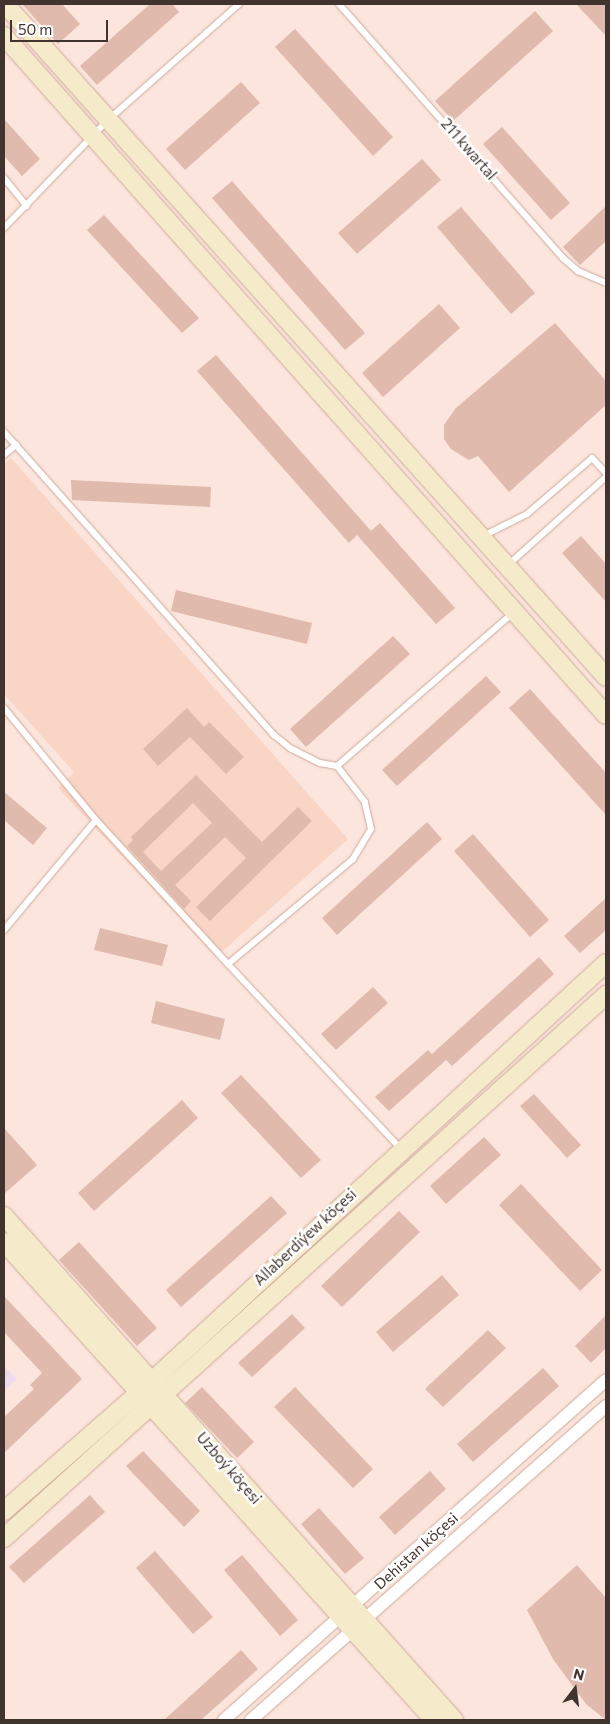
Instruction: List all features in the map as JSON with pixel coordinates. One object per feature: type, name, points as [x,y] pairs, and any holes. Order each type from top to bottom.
[{"type":"street","points":[[5,4],[606,677]]},
{"type":"street","points":[[4,36],[606,716]]},
{"type":"street","name":"Allaberdiýew köçesi","points":[[4,1538],[400,1150],[606,963]]},
{"type":"street","name":"Allaberdiýew köçesi","points":[[4,1511],[152,1392],[606,995]]},
{"type":"street","name":"Uzboý köçesi","points":[[4,1216],[152,1392],[353,1619],[434,1720]]},
{"type":"street","name":"Uzboý köçesi","points":[[4,1242],[152,1392]]},
{"type":"street","name":"Dehistan köçesi","points":[[251,1720],[353,1619],[606,1380]]},
{"type":"street","name":"Dehistan köçesi","points":[[224,1720],[353,1619],[606,1406]]},
{"type":"street","name":"Uzboý köçesi","points":[[353,1619],[454,1720]]},
{"type":"lane","points":[[4,228],[108,120],[239,4]]},
{"type":"lane","name":"211 kwartal","points":[[339,4],[563,258],[578,271],[606,283]]},
{"type":"lane","points":[[4,178],[27,206]]},
{"type":"lane","points":[[4,432],[274,735],[290,748],[320,763],[337,766],[365,802],[371,829],[353,859],[228,964]]},
{"type":"lane","points":[[4,455],[16,445]]},
{"type":"lane","points":[[481,537],[527,514],[592,458],[606,475],[507,565]]},
{"type":"lane","points":[[337,766],[514,612]]},
{"type":"lane","points":[[4,708],[96,820],[400,1150]]},
{"type":"lane","points":[[4,930],[96,820]]},
{"type":"shaded area","points":[[11,458],[348,839],[216,957],[58,788],[74,772],[4,694],[4,465]]},
{"type":"shaded area","points":[[4,1366],[17,1379],[4,1391]]},
{"type":"building","points":[[22,4],[62,4],[80,24],[58,44]]},
{"type":"building","points":[[150,4],[172,4],[179,12],[97,85],[80,66]]},
{"type":"building","points":[[576,4],[606,4],[606,36]]},
{"type":"building","points":[[535,11],[553,31],[453,121],[435,101]]},
{"type":"building","points":[[295,29],[393,137],[373,156],[275,47]]},
{"type":"building","points":[[241,82],[260,103],[185,170],[166,149]]},
{"type":"building","points":[[4,119],[40,159],[22,176],[4,156]]},
{"type":"building","points":[[502,127],[570,203],[551,220],[483,144]]},
{"type":"building","points":[[422,159],[441,180],[357,254],[338,233]]},
{"type":"building","points":[[232,181],[365,333],[345,350],[212,198]]},
{"type":"building","points":[[606,206],[606,241],[580,265],[563,247]]},
{"type":"building","points":[[461,207],[535,293],[511,314],[437,227]]},
{"type":"building","points":[[104,215],[199,318],[182,333],[87,230]]},
{"type":"building","points":[[439,304],[460,328],[383,397],[362,373]]},
{"type":"building","points":[[555,323],[606,381],[606,405],[509,492],[478,456],[469,460],[451,449],[444,439],[444,425],[456,408]]},
{"type":"building","points":[[216,355],[371,531],[380,523],[455,608],[436,624],[357,535],[349,543],[197,371]]},
{"type":"building","points":[[71,480],[211,487],[210,507],[72,500]]},
{"type":"building","points":[[581,536],[606,564],[606,602],[562,553]]},
{"type":"building","points":[[176,590],[312,623],[307,644],[171,611]]},
{"type":"building","points":[[393,636],[410,654],[306,747],[290,729]]},
{"type":"building","points":[[486,676],[501,692],[397,786],[382,770]]},
{"type":"building","points":[[530,689],[606,773],[606,815],[509,708]]},
{"type":"building","points":[[187,708],[204,727],[209,722],[244,757],[226,774],[190,737],[158,766],[143,749]]},
{"type":"building","points":[[196,775],[262,842],[298,807],[312,821],[210,921],[196,907],[246,858],[225,837],[175,885],[191,901],[184,909],[127,846],[133,840],[131,837]],"holes":[[[193,803],[212,823],[161,871],[143,852]]]},
{"type":"building","points":[[4,792],[47,828],[33,845],[4,820]]},
{"type":"building","points":[[427,822],[442,839],[337,935],[322,918]]},
{"type":"building","points":[[473,834],[549,920],[530,937],[454,851]]},
{"type":"building","points":[[606,898],[606,930],[580,953],[564,936]]},
{"type":"building","points":[[100,928],[168,945],[162,966],[94,950]]},
{"type":"building","points":[[539,957],[554,974],[452,1066],[446,1060],[389,1111],[375,1097],[428,1050],[432,1054]]},
{"type":"building","points":[[373,987],[388,1003],[336,1050],[321,1034]]},
{"type":"building","points":[[156,1001],[225,1019],[220,1040],[151,1023]]},
{"type":"building","points":[[241,1075],[321,1160],[301,1178],[221,1093]]},
{"type":"building","points":[[534,1094],[581,1145],[567,1158],[520,1106]]},
{"type":"building","points":[[182,1100],[198,1118],[94,1211],[78,1193]]},
{"type":"building","points":[[4,1128],[37,1165],[4,1194]]},
{"type":"building","points":[[484,1137],[501,1155],[446,1204],[430,1186]]},
{"type":"building","points":[[521,1184],[602,1270],[580,1291],[499,1205]]},
{"type":"building","points":[[271,1196],[287,1213],[181,1307],[166,1290]]},
{"type":"building","points":[[399,1211],[420,1232],[342,1307],[321,1286]]},
{"type":"building","points":[[79,1242],[157,1328],[137,1346],[59,1260]]},
{"type":"building","points":[[442,1275],[459,1295],[393,1352],[376,1332]]},
{"type":"building","points":[[4,1296],[82,1379],[4,1453],[4,1417],[34,1389],[30,1385],[42,1373],[4,1332]]},
{"type":"building","points":[[292,1314],[305,1328],[252,1377],[238,1363]]},
{"type":"building","points":[[606,1315],[606,1348],[591,1363],[575,1346]]},
{"type":"building","points":[[488,1330],[506,1348],[443,1407],[425,1389]]},
{"type":"building","points":[[543,1368],[559,1386],[473,1462],[457,1444]]},
{"type":"building","points":[[202,1387],[254,1442],[237,1458],[185,1403]]},
{"type":"building","points":[[295,1387],[373,1469],[353,1488],[274,1407]]},
{"type":"building","points":[[143,1451],[200,1511],[184,1527],[126,1466]]},
{"type":"building","points":[[430,1471],[446,1489],[395,1535],[379,1517]]},
{"type":"building","points":[[90,1495],[105,1512],[24,1583],[9,1567]]},
{"type":"building","points":[[319,1508],[364,1558],[345,1574],[301,1524]]},
{"type":"building","points":[[155,1551],[213,1617],[193,1634],[136,1568]]},
{"type":"building","points":[[242,1555],[298,1620],[280,1636],[224,1570]]},
{"type":"building","points":[[577,1565],[606,1598],[606,1720],[586,1704],[553,1659],[527,1610]]},
{"type":"building","points":[[241,1650],[258,1669],[201,1720],[164,1720]]}]
